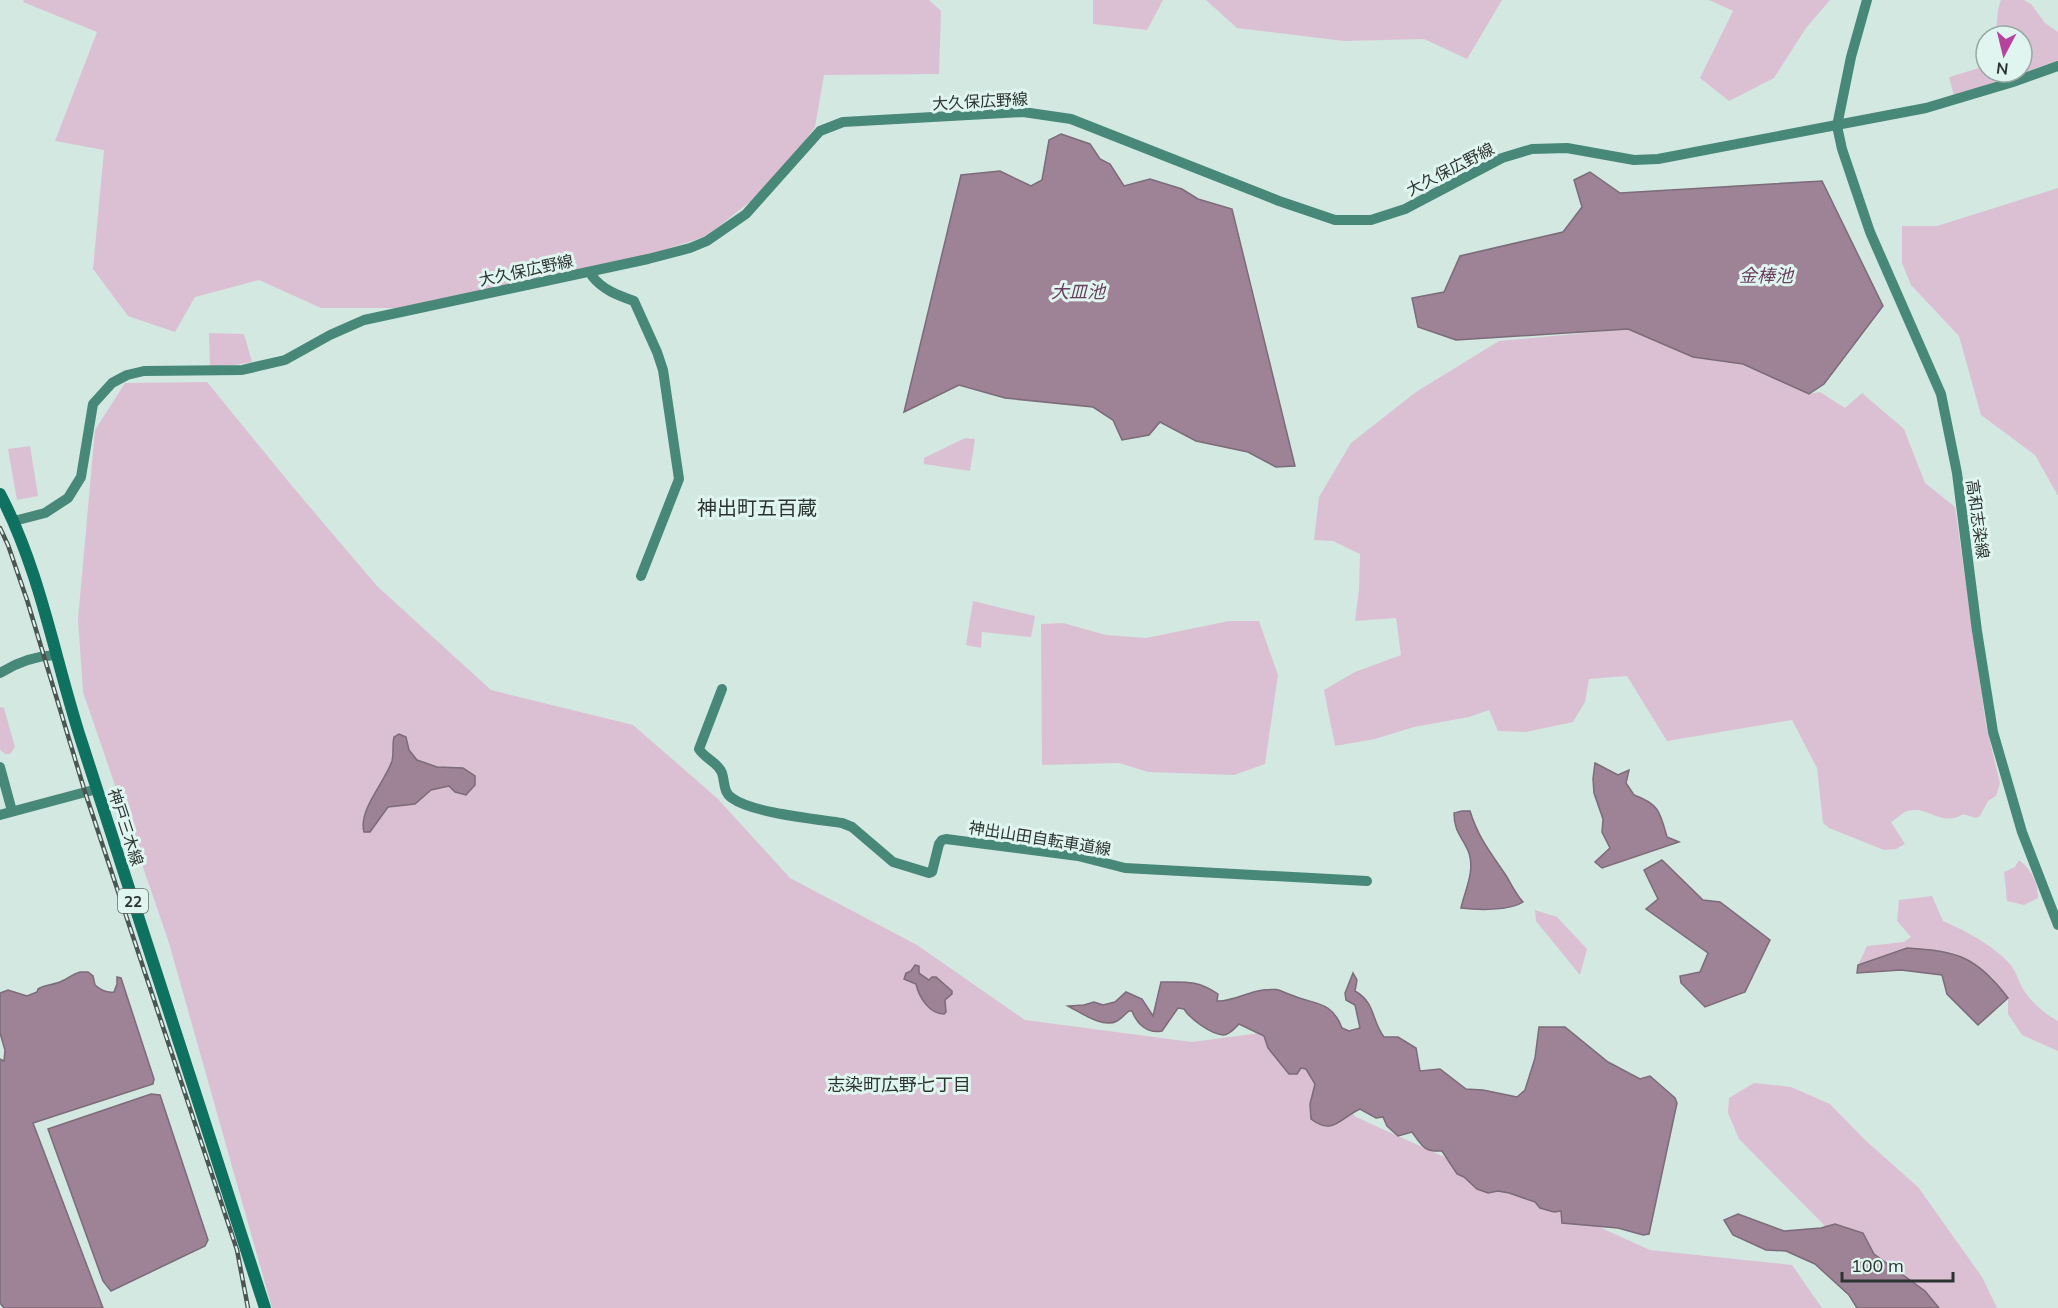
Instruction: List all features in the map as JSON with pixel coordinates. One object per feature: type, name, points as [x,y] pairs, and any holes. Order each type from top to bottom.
[{"type":"main road","name":"神戸三木線","points":[[0,494],[28,556],[55,655],[97,789],[265,1308]]},
{"type":"street","points":[[1837,126],[1851,57],[1867,0]]},
{"type":"street","name":"大久保広野線","points":[[14,521],[45,513],[68,498],[81,477],[93,404],[112,382],[144,371],[242,370],[285,360],[330,335],[364,320],[690,248],[707,241],[746,214],[820,131],[843,122],[1023,112],[1071,119],[1279,201],[1335,220],[1371,220],[1405,209],[1502,158],[1532,149],[1567,148],[1634,160],[1658,159],[1926,108],[2058,66]]},
{"type":"street","name":"高和志染線","points":[[1837,126],[1842,149],[1870,232],[1941,394],[1957,473],[1977,631],[1993,732],[2022,832],[2058,925]]},
{"type":"street","points":[[591,276],[608,291],[634,301],[663,370],[679,479],[641,576]]},
{"type":"street","points":[[0,673],[12,665],[45,655],[55,655]]},
{"type":"street","name":"神出山田自転車道線","points":[[722,689],[699,749],[717,765],[726,790],[734,800],[768,811],[842,823],[852,827],[893,862],[929,873],[932,872],[939,844],[946,839],[1078,856],[1125,868],[1367,881]]},
{"type":"street","points":[[0,767],[12,811]]},
{"type":"street","points":[[0,815],[97,789]]},
{"type":"shaded area","points":[[24,0],[929,0],[941,11],[939,74],[824,75],[815,127],[777,180],[707,236],[648,255],[399,308],[321,308],[259,280],[195,297],[175,332],[128,316],[93,269],[104,150],[55,141],[97,32],[23,2]]},
{"type":"shaded area","points":[[1093,0],[1163,0],[1147,30],[1093,24]]},
{"type":"shaded area","points":[[1206,0],[1502,0],[1467,59],[1424,39],[1344,41],[1237,28]]},
{"type":"shaded area","points":[[1709,0],[1830,0],[1806,28],[1774,78],[1729,101],[1700,78],[1733,11]]},
{"type":"shaded area","points":[[2001,0],[2024,0],[2031,4],[2045,23],[2058,32],[2058,61],[2034,69],[2034,24],[1996,24]]},
{"type":"shaded area","points":[[1974,70],[1974,84],[1990,84],[1954,96],[1949,77]]},
{"type":"shaded area","points":[[2058,188],[2058,496],[2035,455],[1981,415],[1959,336],[1911,285],[1902,263],[1902,226],[1937,226]]},
{"type":"shaded area","points":[[1628,329],[1693,357],[1743,364],[1809,394],[1820,392],[1845,408],[1862,393],[1904,429],[1925,483],[1955,507],[1986,725],[2000,783],[1996,796],[1988,801],[1980,816],[1976,818],[1963,814],[1948,819],[1922,811],[1907,811],[1891,822],[1905,844],[1896,849],[1884,850],[1829,828],[1823,823],[1817,768],[1792,720],[1667,741],[1627,676],[1589,679],[1585,702],[1573,722],[1526,732],[1498,731],[1489,710],[1469,717],[1414,727],[1375,739],[1335,746],[1324,690],[1355,672],[1401,655],[1396,618],[1355,621],[1360,554],[1333,541],[1314,540],[1319,497],[1351,443],[1416,392],[1499,341]]},
{"type":"shaded area","points":[[209,333],[244,334],[252,362],[210,366]]},
{"type":"shaded area","points":[[207,382],[377,586],[491,690],[633,725],[717,798],[790,878],[917,945],[1025,1020],[1192,1042],[1268,1032],[1356,1117],[1650,1250],[1792,1265],[1822,1308],[272,1308],[169,943],[83,692],[78,619],[95,430],[125,383]]},
{"type":"shaded area","points":[[965,438],[975,439],[970,471],[924,464],[924,458]]},
{"type":"shaded area","points":[[30,446],[38,496],[17,500],[8,449]]},
{"type":"shaded area","points":[[973,601],[1035,616],[1031,637],[982,632],[981,648],[966,645]]},
{"type":"shaded area","points":[[1229,621],[1259,621],[1278,675],[1265,764],[1234,775],[1148,772],[1119,763],[1042,765],[1041,624],[1063,623],[1106,635],[1146,638]]},
{"type":"shaded area","points":[[0,707],[4,708],[15,747],[10,754],[5,754],[0,750]]},
{"type":"shaded area","points":[[2019,860],[2030,872],[2038,892],[2038,898],[2024,905],[2007,901],[2004,872],[2015,867]]},
{"type":"shaded area","points":[[1932,896],[1943,921],[1979,939],[2003,957],[2012,967],[2030,999],[2058,1021],[2058,1051],[2022,1035],[2008,1014],[2008,998],[1992,977],[1907,948],[1858,965],[1867,946],[1904,942],[1911,937],[1897,921],[1899,900]]},
{"type":"shaded area","points":[[1535,910],[1557,917],[1587,949],[1580,975],[1536,921]]},
{"type":"shaded area","points":[[1754,1083],[1791,1087],[1830,1104],[1864,1139],[1918,1187],[1982,1277],[1997,1308],[1911,1308],[1840,1252],[1823,1224],[1739,1139],[1728,1113],[1729,1098]]},
{"type":"water","name":"大皿池","points":[[1061,134],[1090,144],[1100,159],[1110,164],[1124,186],[1150,179],[1182,189],[1198,199],[1232,209],[1295,466],[1276,467],[1248,452],[1196,441],[1160,422],[1149,435],[1122,440],[1113,420],[1093,407],[1005,398],[959,385],[904,412],[961,175],[1000,171],[1031,186],[1042,180],[1049,140]]},
{"type":"water","name":"金棒池","points":[[1590,172],[1620,193],[1822,181],[1883,306],[1824,384],[1809,394],[1743,364],[1693,357],[1628,329],[1456,340],[1418,327],[1412,298],[1444,292],[1460,256],[1563,232],[1582,207],[1574,180]]},
{"type":"water","points":[[399,734],[406,737],[409,750],[417,760],[437,767],[463,768],[475,776],[475,785],[466,795],[455,792],[449,786],[431,790],[415,804],[388,807],[370,832],[364,832],[363,823],[368,805],[389,769],[393,758],[394,737]]},
{"type":"water","points":[[1595,763],[1618,775],[1629,770],[1626,783],[1634,795],[1654,806],[1660,815],[1667,837],[1679,842],[1602,868],[1595,862],[1610,848],[1602,832],[1603,819],[1594,793]]},
{"type":"water","points":[[1470,811],[1485,844],[1523,902],[1502,908],[1461,908],[1471,867],[1469,853],[1454,820],[1454,813]]},
{"type":"water","points":[[1662,860],[1703,900],[1720,902],[1770,940],[1745,992],[1705,1007],[1681,983],[1680,976],[1700,972],[1708,953],[1646,909],[1658,899],[1644,870]]},
{"type":"water","points":[[1907,948],[1940,951],[1965,959],[1986,973],[2008,998],[1978,1025],[1947,994],[1942,975],[1901,970],[1857,973],[1858,965]]},
{"type":"water","points":[[915,965],[919,966],[919,973],[929,980],[936,977],[952,991],[952,994],[945,1000],[946,1012],[944,1014],[929,1008],[922,999],[916,984],[904,979],[906,973],[911,971]]},
{"type":"water","points":[[80,972],[88,972],[93,976],[95,985],[109,992],[114,992],[117,977],[121,978],[154,1079],[153,1084],[33,1123],[103,1308],[4,1308],[0,1303],[0,1059],[4,1061],[5,1050],[0,1033],[0,993],[8,990],[27,996],[37,992],[41,987]]},
{"type":"water","points":[[1353,973],[1357,980],[1355,991],[1367,1001],[1384,1037],[1398,1037],[1416,1048],[1420,1071],[1440,1069],[1466,1089],[1517,1097],[1525,1090],[1535,1058],[1539,1027],[1565,1027],[1608,1062],[1640,1079],[1650,1076],[1675,1098],[1677,1103],[1649,1234],[1643,1235],[1618,1228],[1562,1223],[1561,1211],[1554,1212],[1540,1208],[1535,1202],[1509,1193],[1498,1191],[1488,1193],[1477,1189],[1457,1174],[1442,1151],[1427,1149],[1412,1132],[1398,1136],[1387,1126],[1383,1117],[1376,1118],[1360,1109],[1331,1126],[1319,1124],[1311,1119],[1310,1104],[1315,1084],[1306,1069],[1301,1068],[1297,1074],[1289,1074],[1268,1048],[1264,1036],[1239,1024],[1228,1034],[1218,1034],[1201,1025],[1184,1009],[1178,1008],[1162,1031],[1157,1032],[1143,1027],[1132,1011],[1117,1021],[1105,1023],[1068,1006],[1094,1002],[1103,1005],[1115,1002],[1126,992],[1142,999],[1153,1016],[1161,982],[1204,986],[1218,994],[1217,1001],[1274,989],[1328,1008],[1338,1019],[1342,1028],[1349,1031],[1360,1028],[1355,1005],[1346,1000],[1345,993]]},
{"type":"water","points":[[151,1094],[160,1095],[208,1240],[205,1246],[111,1291],[103,1281],[48,1129]]},
{"type":"water","points":[[1738,1214],[1784,1231],[1821,1228],[1835,1224],[1863,1233],[1874,1254],[1925,1291],[1939,1308],[1857,1308],[1849,1295],[1815,1264],[1786,1251],[1766,1250],[1733,1235],[1724,1220]]},
{"type":"railway","points":[[0,528],[27,600],[85,792],[237,1250],[248,1308]]},
{"type":"district","name":"神出町五百蔵","points":[[757,507]]},
{"type":"district","name":"志染町広野七丁目","points":[[899,1084]]}]
